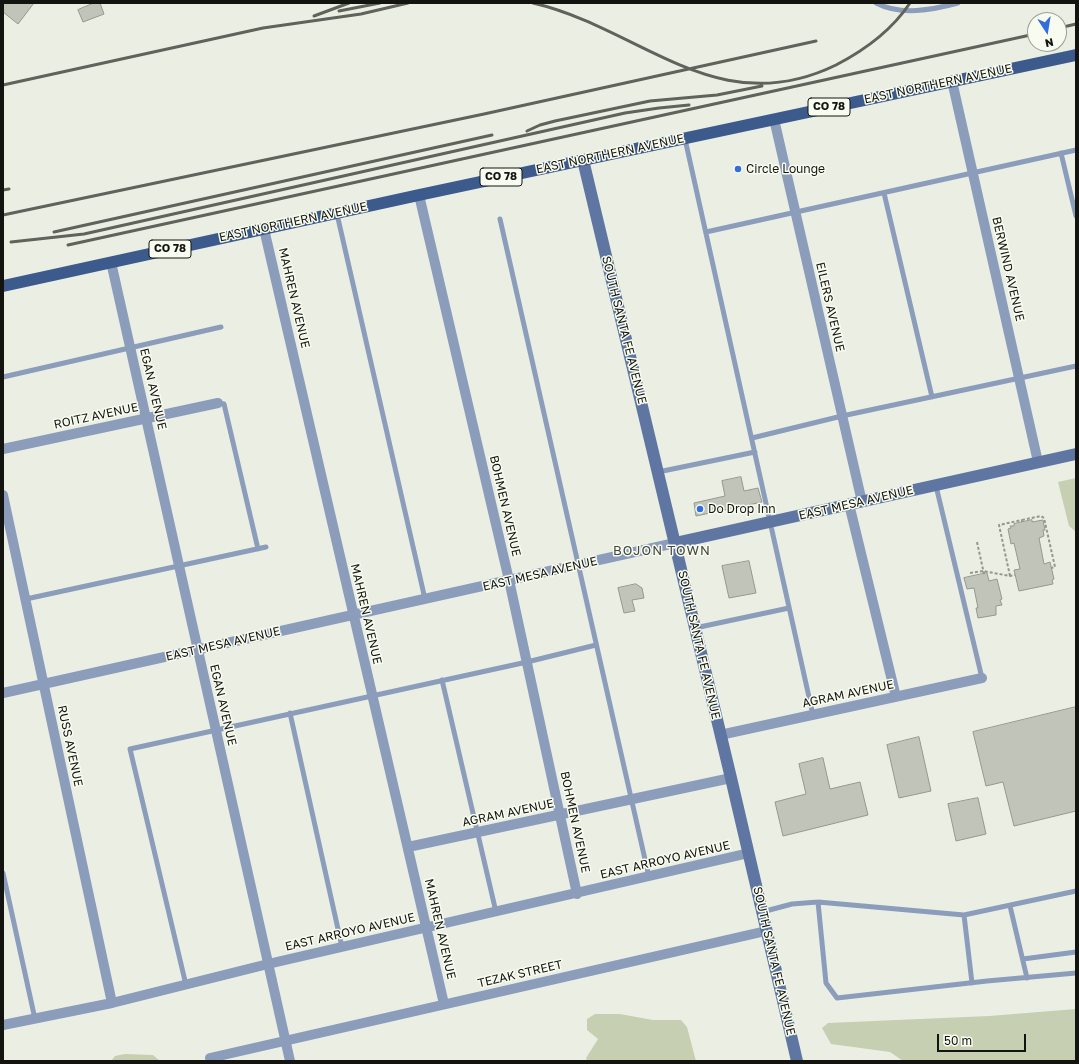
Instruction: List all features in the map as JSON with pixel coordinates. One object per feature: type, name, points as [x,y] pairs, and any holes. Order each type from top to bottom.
[{"type":"main road","name":"EAST NORTHERN AVENUE","points":[[3,286],[419,195],[1076,55]]},
{"type":"street","name":"BERWIND AVENUE","points":[[952,81],[1038,462]]},
{"type":"street","name":"EILERS AVENUE","points":[[774,119],[862,502]]},
{"type":"street","name":"SOUTH SANTA FE AVENUE","points":[[583,160],[749,853],[797,1061]]},
{"type":"street","name":"BOHMEN AVENUE","points":[[419,195],[509,580],[577,894]]},
{"type":"street","name":"MAHREN AVENUE","points":[[264,229],[444,1004]]},
{"type":"street","name":"EGAN AVENUE","points":[[111,262],[290,1061]]},
{"type":"street","name":"ROITZ AVENUE","points":[[3,449],[218,402]]},
{"type":"street","name":"EAST MESA AVENUE","points":[[3,693],[1076,454]]},
{"type":"street","name":"RUSS AVENUE","points":[[3,495],[112,1003]]},
{"type":"street","points":[[849,504],[896,698]]},
{"type":"street","name":"AGRAM AVENUE","points":[[720,735],[896,698],[982,678]]},
{"type":"street","name":"AGRAM AVENUE","points":[[408,847],[731,778]]},
{"type":"street","name":"EAST ARROYO AVENUE","points":[[3,1025],[112,1003],[268,964],[577,894],[749,853]]},
{"type":"street","name":"TEZAK STREET","points":[[210,1058],[766,931]]},
{"type":"lane","points":[[876,3],[904,11],[936,9],[958,3]]},
{"type":"lane","points":[[685,138],[813,715]]},
{"type":"lane","points":[[706,232],[1076,150]]},
{"type":"lane","points":[[1061,153],[1076,216]]},
{"type":"lane","points":[[884,193],[932,397]]},
{"type":"lane","points":[[337,213],[425,599]]},
{"type":"lane","points":[[500,219],[649,877]]},
{"type":"lane","points":[[3,377],[221,327]]},
{"type":"lane","points":[[752,438],[842,416],[1076,366]]},
{"type":"lane","points":[[218,402],[224,404],[258,549]]},
{"type":"lane","points":[[658,472],[755,452]]},
{"type":"lane","points":[[936,485],[982,678]]},
{"type":"lane","points":[[26,599],[266,547]]},
{"type":"lane","points":[[695,628],[789,608]]},
{"type":"lane","points":[[186,984],[130,749],[527,662],[596,645]]},
{"type":"lane","points":[[442,680],[496,912]]},
{"type":"lane","points":[[290,714],[342,947]]},
{"type":"lane","points":[[3,873],[35,1018]]},
{"type":"lane","points":[[762,912],[792,904],[818,902],[964,915],[1076,891]]},
{"type":"lane","points":[[818,902],[826,983],[837,998],[972,983],[1076,974]]},
{"type":"lane","points":[[1010,906],[1027,978]]},
{"type":"lane","points":[[964,915],[972,983]]},
{"type":"lane","points":[[1023,959],[1076,952]]},
{"type":"path","points":[[1010,576],[999,525],[1041,516],[1044,518],[1055,567],[1051,568]]},
{"type":"path","points":[[977,542],[983,572]]},
{"type":"path","points":[[970,573],[983,572],[1010,576],[1015,575]]},
{"type":"green space","points":[[1076,478],[1076,532],[1069,526],[1058,482]]},
{"type":"green space","points":[[1076,1009],[1076,1061],[903,1061],[890,1052],[831,1044],[822,1028],[828,1023],[989,1016]]},
{"type":"green space","points":[[595,1014],[620,1014],[653,1020],[681,1020],[687,1027],[696,1061],[587,1061],[586,1058],[598,1039],[587,1030],[587,1019]]},
{"type":"green space","points":[[125,1054],[153,1055],[160,1061],[111,1061],[115,1056]]},
{"type":"building","points":[[3,3],[34,3],[18,24],[3,12]]},
{"type":"building","points":[[94,3],[100,3],[104,14],[83,22],[78,10]]},
{"type":"building","points":[[741,477],[744,491],[758,488],[762,502],[696,516],[694,503],[725,496],[722,481]]},
{"type":"building","points":[[1032,520],[1032,522],[1043,520],[1045,530],[1043,530],[1044,536],[1039,538],[1044,564],[1050,562],[1054,579],[1052,580],[1053,584],[1019,591],[1014,570],[1020,569],[1014,543],[1011,544],[1008,529],[1011,528],[1010,526],[1014,526],[1014,524]]},
{"type":"building","points":[[749,561],[756,593],[729,598],[722,566]]},
{"type":"building","points":[[987,573],[989,581],[997,579],[1002,605],[996,606],[996,615],[978,618],[976,608],[978,608],[974,588],[967,589],[964,578]]},
{"type":"building","points":[[636,584],[642,588],[644,598],[632,600],[635,611],[624,613],[618,588]]},
{"type":"building","points":[[1076,707],[1076,811],[1014,826],[1003,782],[986,786],[973,732]]},
{"type":"building","points":[[919,737],[931,791],[899,798],[887,745]]},
{"type":"building","points":[[823,758],[830,789],[860,782],[868,815],[783,836],[775,802],[806,794],[799,764]]},
{"type":"building","points":[[978,798],[986,834],[956,841],[948,804]]},
{"type":"railway","points":[[314,16],[349,3]]},
{"type":"railway","points":[[339,11],[380,3]]},
{"type":"railway","points":[[3,85],[263,28],[361,14],[408,3]]},
{"type":"railway","points":[[533,3],[572,15],[680,65],[716,77],[754,83],[793,80],[836,65],[857,53],[886,31],[910,3]]},
{"type":"railway","points":[[1067,26],[1076,24]]},
{"type":"railway","points":[[68,245],[1027,36]]},
{"type":"railway","points":[[3,215],[484,114],[816,41]]},
{"type":"railway","points":[[527,131],[540,125],[555,121],[650,101],[717,95],[762,86]]},
{"type":"railway","points":[[11,242],[84,234],[625,113],[689,105]]},
{"type":"railway","points":[[54,232],[492,135]]},
{"type":"railway","points":[[3,190],[9,189]]},
{"type":"place","name":"Circle Lounge","points":[[738,169]]},
{"type":"place","name":"Do Drop Inn","points":[[700,509]]},
{"type":"district","name":"BOJON TOWN","points":[[662,551]]}]
